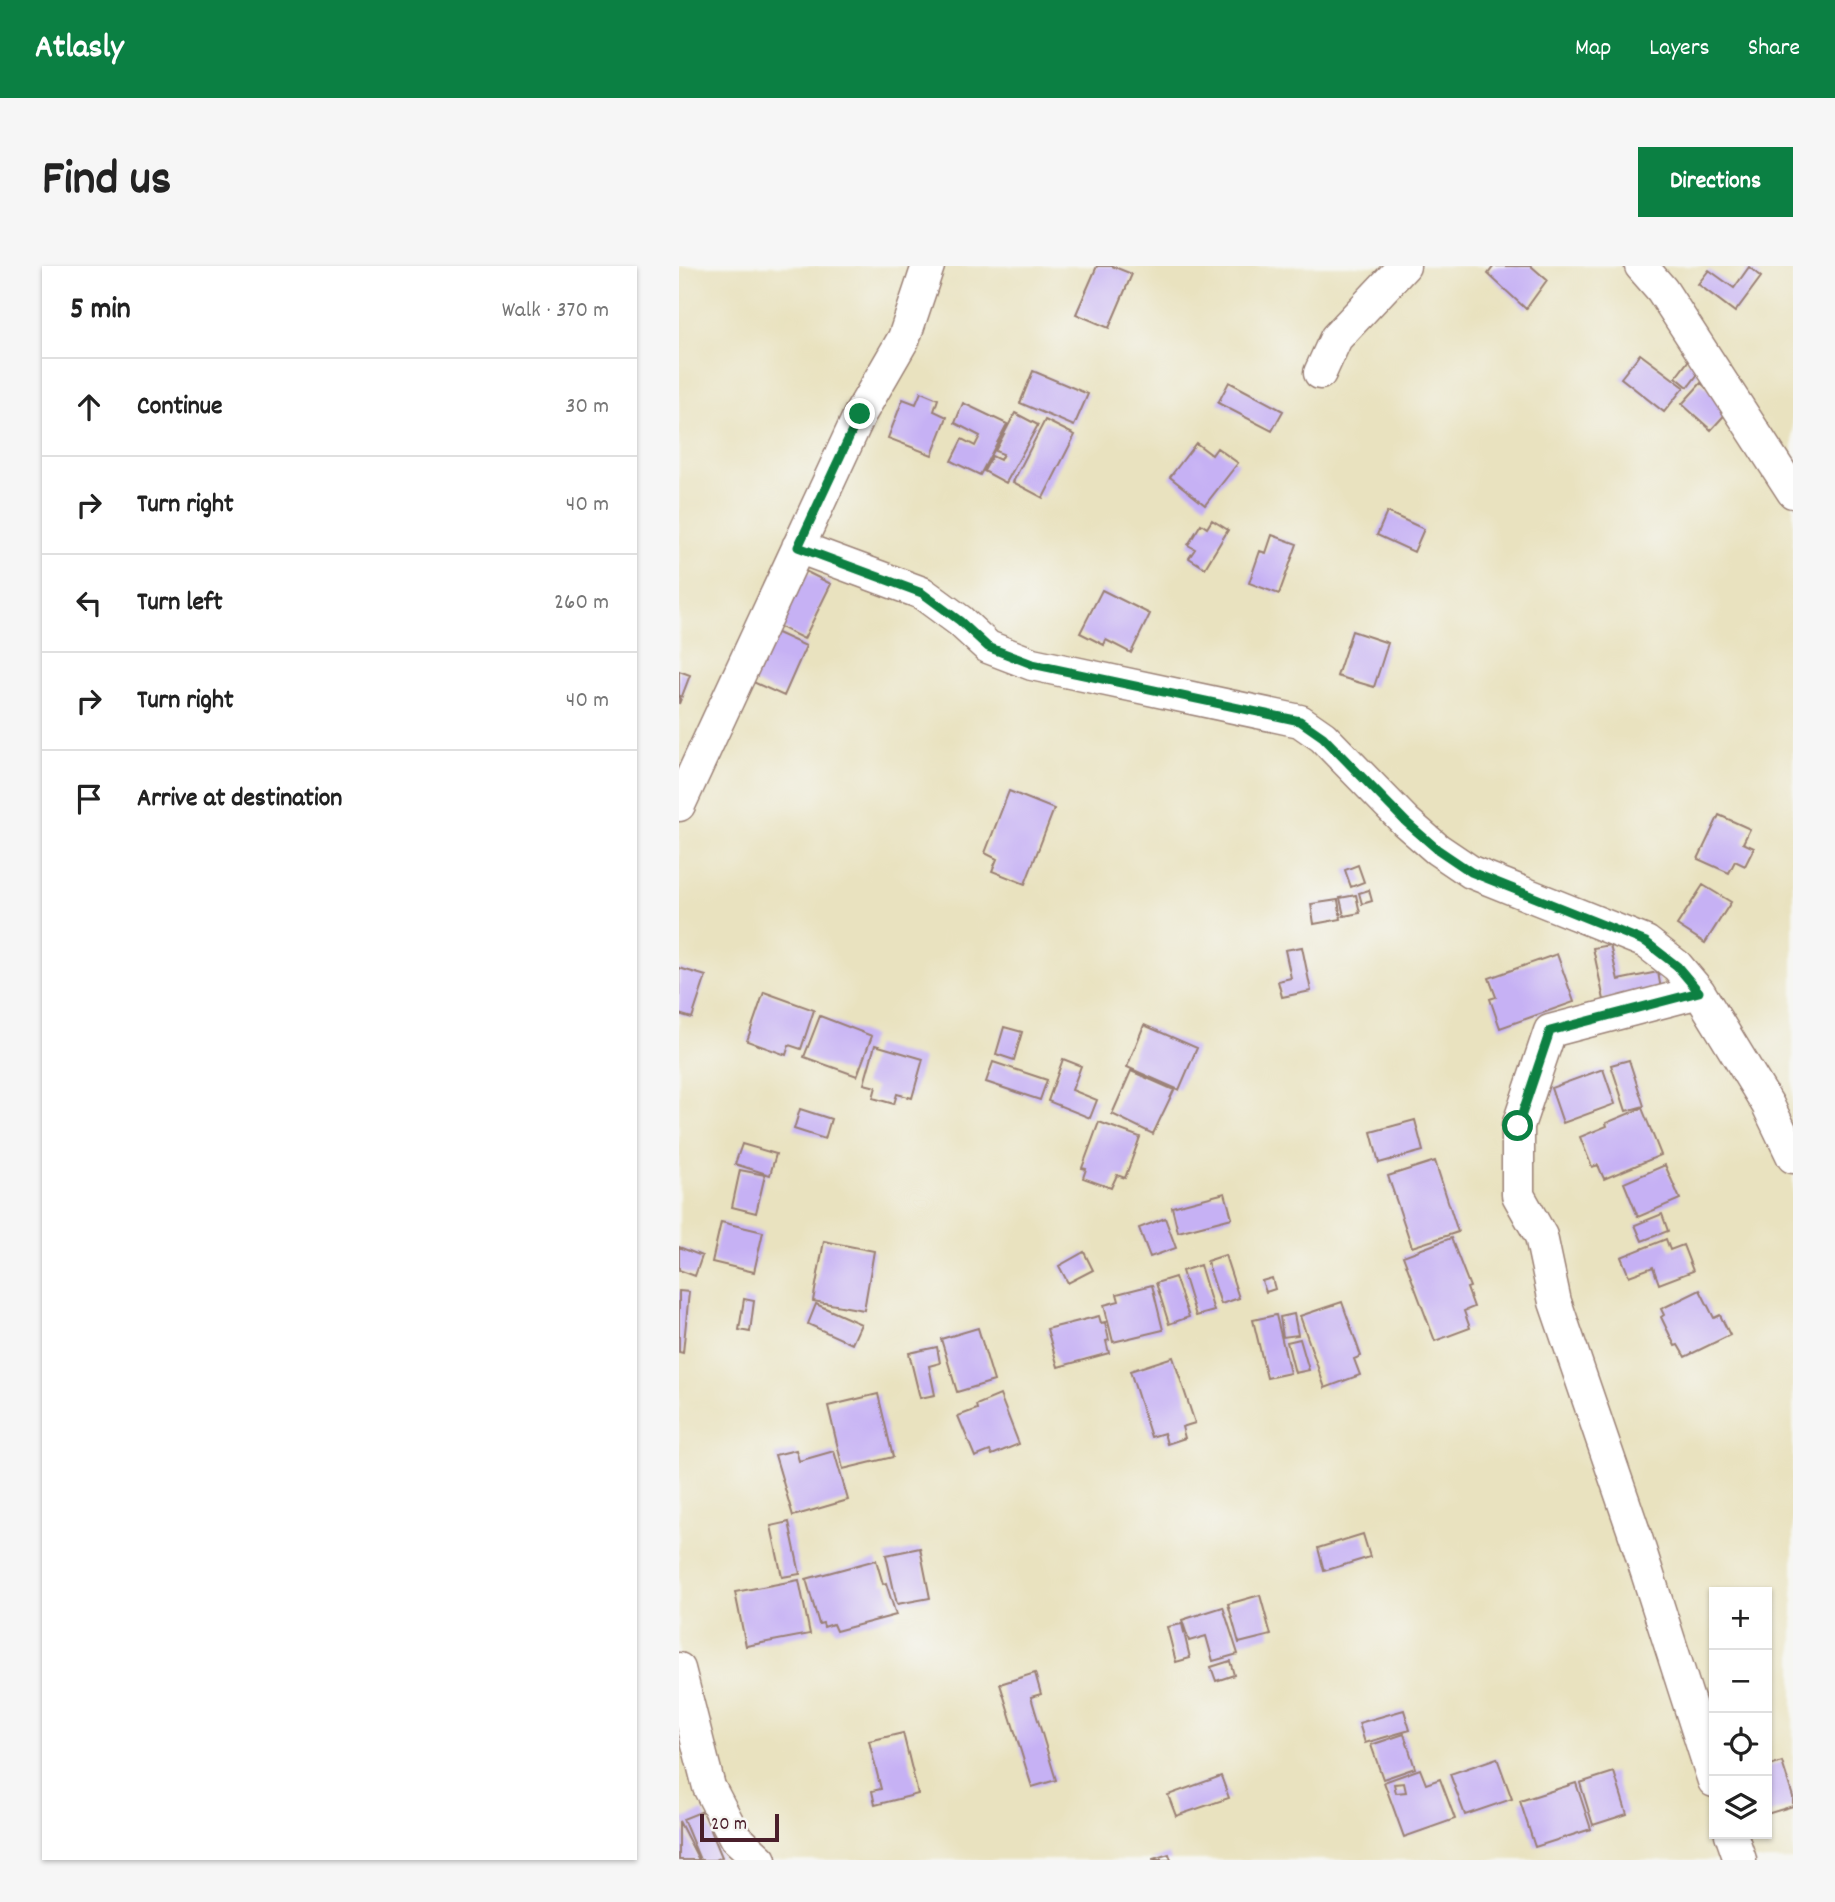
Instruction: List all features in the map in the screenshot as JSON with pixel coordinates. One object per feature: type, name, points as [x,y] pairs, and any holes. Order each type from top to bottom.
[{"type":"street","points":[[679,805],[860,414],[904,338],[928,266]]},
{"type":"street","points":[[1320,373],[1336,338],[1404,266]]},
{"type":"street","points":[[1641,266],[1662,290],[1793,492]]},
{"type":"street","points":[[798,547],[922,593],[960,621],[988,647],[1032,664],[1300,721],[1323,737],[1406,822],[1437,849],[1471,872],[1646,942],[1677,966],[1699,992],[1768,1105],[1793,1157]]},
{"type":"street","points":[[1699,992],[1550,1031],[1518,1126],[1518,1195],[1541,1236],[1555,1302],[1636,1538],[1712,1776]]},
{"type":"street","points":[[679,1669],[709,1787],[735,1837],[760,1860]]},
{"type":"street","points":[[1733,1839],[1740,1860]]},
{"type":"building","points":[[1097,266],[1112,266],[1132,274],[1109,328],[1076,314]]},
{"type":"building","points":[[1494,266],[1531,266],[1547,280],[1526,309],[1488,274]]},
{"type":"building","points":[[1749,267],[1761,277],[1735,312],[1698,284],[1709,270],[1734,288]]},
{"type":"building","points":[[1640,354],[1684,387],[1664,412],[1621,378]]},
{"type":"building","points":[[1692,356],[1704,366],[1688,387],[1676,377]]},
{"type":"building","points":[[1033,371],[1088,394],[1074,426],[1020,403]]},
{"type":"building","points":[[1229,382],[1283,411],[1272,431],[1218,403]]},
{"type":"building","points":[[1701,383],[1730,409],[1711,430],[1682,404]]},
{"type":"building","points":[[921,392],[938,399],[934,411],[947,417],[932,455],[888,438],[903,399],[916,404]]},
{"type":"building","points":[[963,403],[1007,424],[980,475],[951,461],[962,439],[975,446],[980,436],[955,423]]},
{"type":"building","points":[[1015,413],[1038,425],[1006,483],[984,471],[992,456],[1000,460],[1003,454],[995,451]]},
{"type":"building","points":[[1045,420],[1075,435],[1043,498],[1013,482]]},
{"type":"building","points":[[1196,443],[1212,455],[1217,448],[1238,463],[1205,505],[1170,477]]},
{"type":"building","points":[[1387,512],[1424,529],[1414,552],[1377,535]]},
{"type":"building","points":[[1212,520],[1228,530],[1205,568],[1189,558],[1195,549],[1188,545],[1201,524],[1207,528]]},
{"type":"building","points":[[1272,535],[1297,544],[1279,594],[1249,583],[1260,551],[1266,553]]},
{"type":"building","points":[[799,568],[831,584],[804,639],[772,623]]},
{"type":"building","points":[[1102,590],[1150,614],[1131,653],[1106,640],[1104,645],[1080,633]]},
{"type":"building","points":[[773,631],[806,646],[784,696],[751,681]]},
{"type":"building","points":[[1352,631],[1388,643],[1374,687],[1337,676]]},
{"type":"building","points":[[679,671],[690,675],[679,704]]},
{"type":"building","points":[[1009,791],[1054,809],[1025,884],[992,871],[997,859],[985,853]]},
{"type":"building","points":[[1719,815],[1750,829],[1743,843],[1754,848],[1745,866],[1735,861],[1729,873],[1698,859]]},
{"type":"building","points":[[1358,865],[1364,882],[1351,887],[1345,870]]},
{"type":"building","points":[[1703,885],[1731,902],[1705,943],[1677,925]]},
{"type":"building","points":[[1369,890],[1372,901],[1362,904],[1359,893]]},
{"type":"building","points":[[1356,895],[1360,913],[1344,916],[1340,898]]},
{"type":"building","points":[[1338,900],[1341,919],[1314,924],[1311,904]]},
{"type":"building","points":[[1610,945],[1618,980],[1658,972],[1661,989],[1604,1000],[1593,948]]},
{"type":"building","points":[[1302,947],[1311,991],[1282,997],[1278,981],[1291,978],[1285,950]]},
{"type":"building","points":[[1557,954],[1574,1002],[1500,1028],[1490,999],[1496,997],[1489,978]]},
{"type":"building","points":[[679,968],[706,976],[692,1018],[679,1014]]},
{"type":"building","points":[[764,992],[814,1010],[801,1049],[789,1045],[786,1055],[747,1041]]},
{"type":"building","points":[[820,1016],[872,1036],[857,1076],[804,1057]]},
{"type":"building","points":[[1144,1025],[1197,1048],[1179,1090],[1127,1067]]},
{"type":"building","points":[[1004,1027],[1022,1032],[1014,1060],[996,1054]]},
{"type":"building","points":[[875,1045],[923,1059],[912,1098],[897,1094],[894,1104],[873,1098],[876,1087],[864,1084]]},
{"type":"building","points":[[1063,1059],[1081,1066],[1072,1090],[1097,1100],[1090,1118],[1048,1101]]},
{"type":"building","points":[[1629,1060],[1644,1106],[1626,1111],[1611,1065]]},
{"type":"building","points":[[993,1062],[1047,1080],[1040,1100],[986,1082]]},
{"type":"building","points":[[1603,1069],[1615,1104],[1563,1123],[1551,1088]]},
{"type":"building","points":[[1131,1071],[1174,1090],[1153,1134],[1112,1114]]},
{"type":"building","points":[[1642,1108],[1661,1155],[1604,1179],[1598,1165],[1592,1167],[1580,1137]]},
{"type":"building","points":[[800,1109],[831,1119],[825,1139],[794,1129]]},
{"type":"building","points":[[1415,1120],[1423,1151],[1379,1163],[1371,1132]]},
{"type":"building","points":[[1099,1122],[1140,1137],[1125,1178],[1117,1175],[1111,1188],[1083,1178],[1086,1169],[1082,1168]]},
{"type":"building","points":[[742,1144],[776,1154],[770,1175],[735,1164]]},
{"type":"building","points":[[1435,1161],[1458,1232],[1412,1247],[1388,1176]]},
{"type":"building","points":[[1665,1165],[1680,1199],[1638,1217],[1624,1183]]},
{"type":"building","points":[[740,1170],[765,1175],[756,1213],[732,1207]]},
{"type":"building","points":[[1225,1193],[1232,1218],[1178,1232],[1172,1207]]},
{"type":"building","points":[[1662,1214],[1668,1231],[1642,1241],[1635,1225]]},
{"type":"building","points":[[1165,1218],[1176,1248],[1150,1257],[1139,1228]]},
{"type":"building","points":[[721,1222],[763,1232],[754,1272],[712,1262]]},
{"type":"building","points":[[1451,1238],[1470,1287],[1467,1288],[1474,1307],[1464,1311],[1470,1328],[1435,1341],[1403,1256]]},
{"type":"building","points":[[1666,1239],[1670,1250],[1683,1245],[1693,1271],[1659,1284],[1653,1267],[1629,1276],[1621,1257]]},
{"type":"building","points":[[824,1241],[874,1251],[864,1310],[813,1301]]},
{"type":"building","points":[[679,1247],[702,1256],[695,1276],[679,1270]]},
{"type":"building","points":[[1084,1252],[1093,1270],[1068,1283],[1059,1266]]},
{"type":"building","points":[[1225,1255],[1239,1298],[1221,1304],[1207,1261]]},
{"type":"building","points":[[1200,1265],[1214,1311],[1196,1316],[1182,1271]]},
{"type":"building","points":[[1175,1277],[1189,1317],[1169,1324],[1156,1283]]},
{"type":"building","points":[[1272,1278],[1275,1289],[1266,1292],[1262,1281]]},
{"type":"building","points":[[1152,1285],[1163,1330],[1113,1342],[1104,1305],[1119,1301],[1117,1294]]},
{"type":"building","points":[[1700,1290],[1714,1318],[1720,1315],[1730,1335],[1685,1357],[1678,1345],[1675,1346],[1661,1317],[1664,1315],[1661,1309]]},
{"type":"building","points":[[679,1291],[689,1292],[683,1353],[679,1352]]},
{"type":"building","points":[[744,1299],[754,1301],[750,1332],[739,1330]]},
{"type":"building","points":[[1342,1302],[1361,1356],[1354,1359],[1360,1375],[1325,1388],[1300,1316]]},
{"type":"building","points":[[816,1304],[861,1324],[852,1344],[808,1324]]},
{"type":"building","points":[[1294,1314],[1298,1335],[1283,1337],[1280,1317]]},
{"type":"building","points":[[1276,1315],[1290,1373],[1267,1378],[1253,1320]]},
{"type":"building","points":[[1099,1316],[1101,1323],[1105,1322],[1109,1353],[1058,1367],[1047,1329]]},
{"type":"building","points":[[978,1328],[994,1381],[957,1392],[941,1339]]},
{"type":"building","points":[[1300,1339],[1309,1370],[1295,1373],[1287,1342]]},
{"type":"building","points":[[937,1347],[940,1363],[929,1366],[935,1395],[920,1398],[909,1353]]},
{"type":"building","points":[[1173,1357],[1195,1423],[1182,1427],[1185,1438],[1167,1444],[1164,1433],[1151,1437],[1130,1371]]},
{"type":"building","points":[[878,1394],[893,1457],[843,1469],[828,1406]]},
{"type":"building","points":[[1000,1395],[1019,1444],[992,1455],[990,1451],[975,1457],[958,1416],[977,1409],[976,1405]]},
{"type":"building","points":[[796,1450],[799,1461],[834,1451],[848,1500],[793,1516],[775,1455]]},
{"type":"building","points":[[789,1522],[800,1574],[782,1577],[771,1526]]},
{"type":"building","points":[[1363,1534],[1370,1557],[1324,1571],[1318,1548]]},
{"type":"building","points":[[920,1548],[930,1598],[897,1604],[886,1555]]},
{"type":"building","points":[[876,1560],[896,1615],[836,1631],[833,1624],[824,1627],[823,1623],[819,1624],[806,1579]]},
{"type":"building","points":[[799,1580],[810,1634],[746,1646],[735,1592]]},
{"type":"building","points":[[1260,1595],[1271,1635],[1239,1643],[1228,1604]]},
{"type":"building","points":[[1223,1607],[1238,1654],[1213,1661],[1206,1636],[1189,1641],[1182,1620]]},
{"type":"building","points":[[1182,1624],[1190,1658],[1176,1662],[1167,1627]]},
{"type":"building","points":[[1230,1661],[1234,1675],[1216,1681],[1211,1667]]},
{"type":"building","points":[[1035,1673],[1041,1694],[1031,1697],[1056,1780],[1032,1787],[1000,1684]]},
{"type":"building","points":[[1404,1710],[1410,1730],[1365,1743],[1359,1723]]},
{"type":"building","points":[[903,1733],[918,1794],[875,1805],[872,1791],[881,1789],[869,1741]]},
{"type":"building","points":[[1404,1734],[1415,1768],[1383,1779],[1371,1745]]},
{"type":"building","points":[[1497,1758],[1512,1799],[1465,1815],[1450,1774]]},
{"type":"building","points":[[1782,1762],[1793,1797],[1793,1806],[1772,1812],[1772,1776],[1772,1765]]},
{"type":"building","points":[[1420,1769],[1426,1784],[1440,1779],[1455,1819],[1404,1837],[1384,1782]],"holes":[[[1404,1783],[1406,1792],[1396,1793],[1394,1784]]]},
{"type":"building","points":[[1614,1772],[1627,1814],[1593,1825],[1580,1783]]},
{"type":"building","points":[[1221,1776],[1229,1798],[1176,1816],[1168,1795]]},
{"type":"building","points":[[1576,1783],[1591,1829],[1535,1847],[1520,1801]]},
{"type":"building","points":[[703,1811],[722,1857],[716,1860],[700,1860],[683,1819]]},
{"type":"building","points":[[679,1821],[699,1860],[679,1860]]},
{"type":"building","points":[[1169,1854],[1171,1860],[1153,1860],[1153,1859]]},
{"type":"route","points":[[860,414],[798,547],[922,593],[960,621],[988,647],[1032,664],[1300,721],[1323,737],[1406,822],[1437,849],[1471,872],[1646,942],[1677,966],[1699,992],[1550,1031],[1518,1126]]}]
